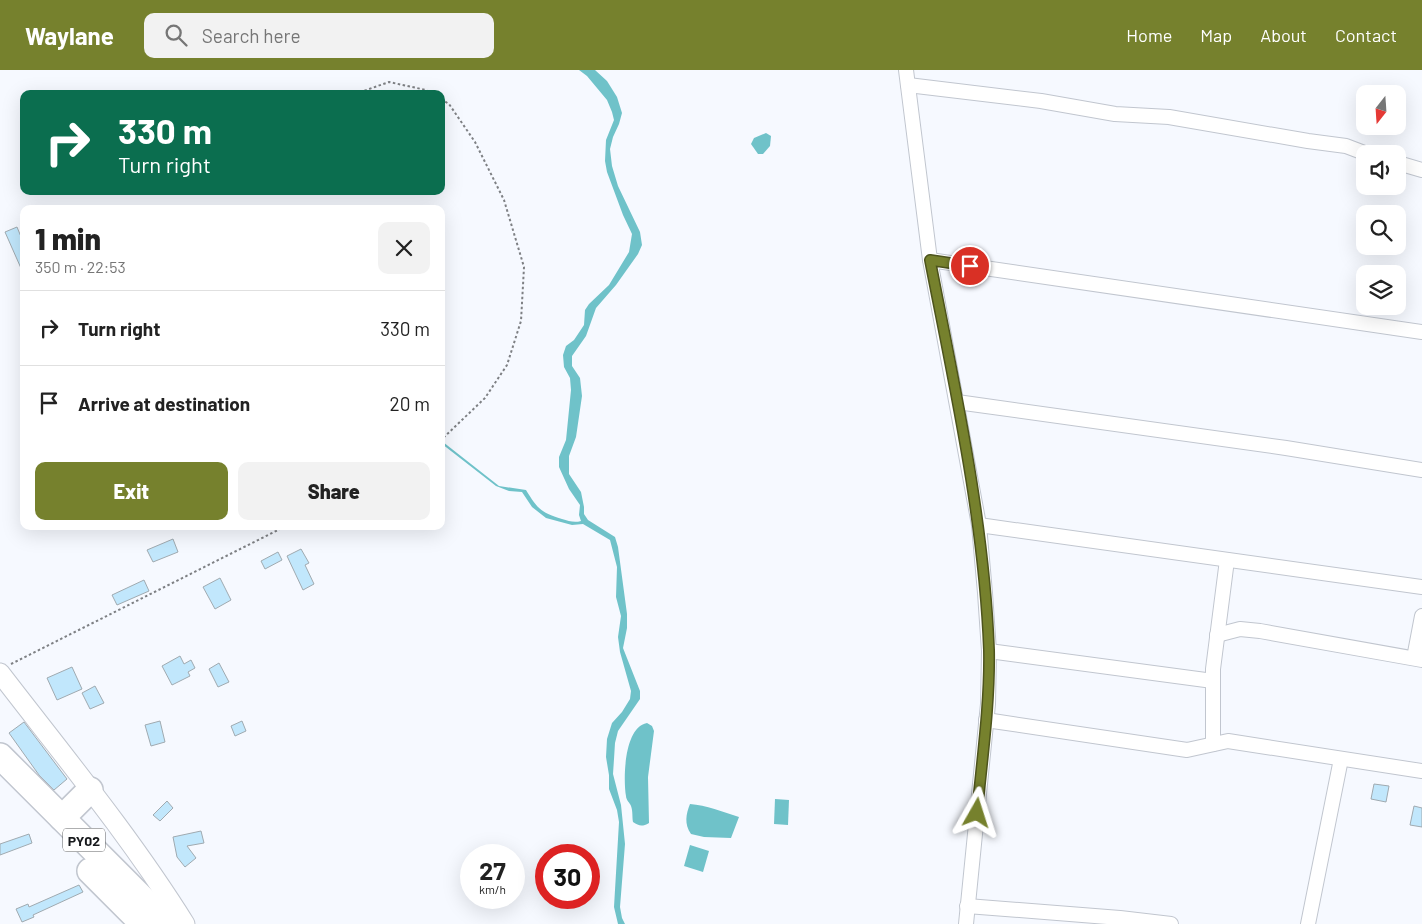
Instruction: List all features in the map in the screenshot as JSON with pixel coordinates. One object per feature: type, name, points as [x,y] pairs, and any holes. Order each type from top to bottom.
[{"type":"highway","name":"PY02","points":[[0,756],[168,924]]},
{"type":"highway","name":"PY02","points":[[0,780],[143,924]]},
{"type":"highway","points":[[62,818],[90,790]]},
{"type":"street","points":[[906,70],[930,260],[979,525],[989,651],[988,704],[966,924]]},
{"type":"street","points":[[908,85],[1041,102],[1115,114],[1169,117],[1346,146],[1356,150]]},
{"type":"street","points":[[1406,165],[1422,170]]},
{"type":"street","points":[[930,260],[1422,332]]},
{"type":"street","points":[[957,402],[1286,448],[1422,470]]},
{"type":"street","points":[[979,525],[1422,587]]},
{"type":"street","points":[[1213,744],[1213,669],[1226,560]]},
{"type":"street","points":[[1217,635],[1240,629],[1260,631],[1418,659],[1422,616]]},
{"type":"street","points":[[989,651],[1214,681]]},
{"type":"street","points":[[4,669],[168,897],[185,924]]},
{"type":"street","points":[[986,720],[1187,750],[1228,741],[1422,771]]},
{"type":"street","points":[[1308,924],[1341,759]]},
{"type":"street","points":[[967,906],[1171,924]]},
{"type":"path","points":[[365,90],[388,82],[426,90]]},
{"type":"path","points":[[445,102],[449,104],[474,142],[504,200],[524,266],[521,321],[507,365],[485,398],[445,436]]},
{"type":"path","points":[[4,669],[278,530]]},
{"type":"water","points":[[579,70],[595,70],[607,81],[617,97],[622,113],[610,149],[612,166],[618,186],[640,232],[642,245],[638,254],[616,285],[596,308],[586,336],[572,356],[572,366],[580,378],[582,396],[576,437],[569,456],[569,474],[581,492],[584,514],[588,520],[615,537],[627,614],[627,628],[623,648],[640,691],[640,699],[618,731],[615,743],[613,774],[621,805],[625,844],[620,907],[625,924],[618,924],[614,907],[619,822],[617,810],[609,789],[606,757],[607,739],[612,723],[630,699],[631,691],[620,652],[618,637],[621,616],[616,597],[617,567],[610,540],[583,524],[572,525],[546,518],[532,507],[522,492],[509,491],[496,486],[445,446],[445,444],[499,486],[526,490],[537,506],[544,512],[569,521],[581,521],[579,515],[580,505],[569,489],[559,467],[559,457],[566,440],[571,390],[570,378],[564,367],[563,355],[566,346],[574,340],[584,325],[585,310],[609,285],[629,252],[632,234],[607,172],[605,161],[606,140],[614,120],[612,112],[607,100],[587,76]]},
{"type":"water","points":[[766,133],[771,136],[770,146],[763,154],[758,154],[751,144],[754,138]]},
{"type":"water","points":[[647,723],[652,726],[654,731],[648,777],[649,823],[641,826],[633,822],[632,808],[626,797],[625,766],[629,743],[639,727]]},
{"type":"water","points":[[775,799],[789,800],[788,825],[774,824]]},
{"type":"water","points":[[690,804],[708,807],[739,817],[731,838],[704,837],[691,834],[686,819]]},
{"type":"water","points":[[690,845],[709,851],[703,872],[684,866]]},
{"type":"building","points":[[17,227],[20,234],[20,266],[5,232]]},
{"type":"building","points":[[173,539],[178,552],[153,562],[147,550]]},
{"type":"building","points":[[301,549],[309,563],[305,565],[314,584],[303,590],[287,556]]},
{"type":"building","points":[[278,552],[282,560],[265,569],[261,561]]},
{"type":"building","points":[[220,578],[231,600],[215,609],[203,587]]},
{"type":"building","points":[[144,580],[149,591],[117,605],[112,595]]},
{"type":"building","points":[[180,656],[184,664],[191,660],[195,668],[188,672],[190,676],[172,685],[162,666]]},
{"type":"building","points":[[219,663],[229,682],[218,687],[209,669]]},
{"type":"building","points":[[72,667],[82,689],[57,700],[47,678]]},
{"type":"building","points":[[95,686],[104,703],[90,709],[82,693]]},
{"type":"building","points":[[160,721],[165,742],[151,746],[145,725]]},
{"type":"building","points":[[242,721],[246,731],[235,736],[231,726]]},
{"type":"building","points":[[24,722],[67,779],[54,790],[39,775],[9,733]]},
{"type":"building","points":[[1374,784],[1389,786],[1386,802],[1371,799]]},
{"type":"building","points":[[167,801],[173,808],[160,821],[153,815]]},
{"type":"building","points":[[1414,806],[1422,808],[1422,827],[1410,825]]},
{"type":"building","points":[[201,831],[204,843],[187,846],[196,858],[185,867],[177,857],[173,837]]},
{"type":"building","points":[[29,834],[32,843],[0,855],[0,844]]},
{"type":"building","points":[[79,885],[83,892],[22,922],[16,909],[28,904],[29,907]]},
{"type":"route","points":[[970,266],[930,260],[979,525],[985,593],[989,651],[988,704],[977,813]]}]
